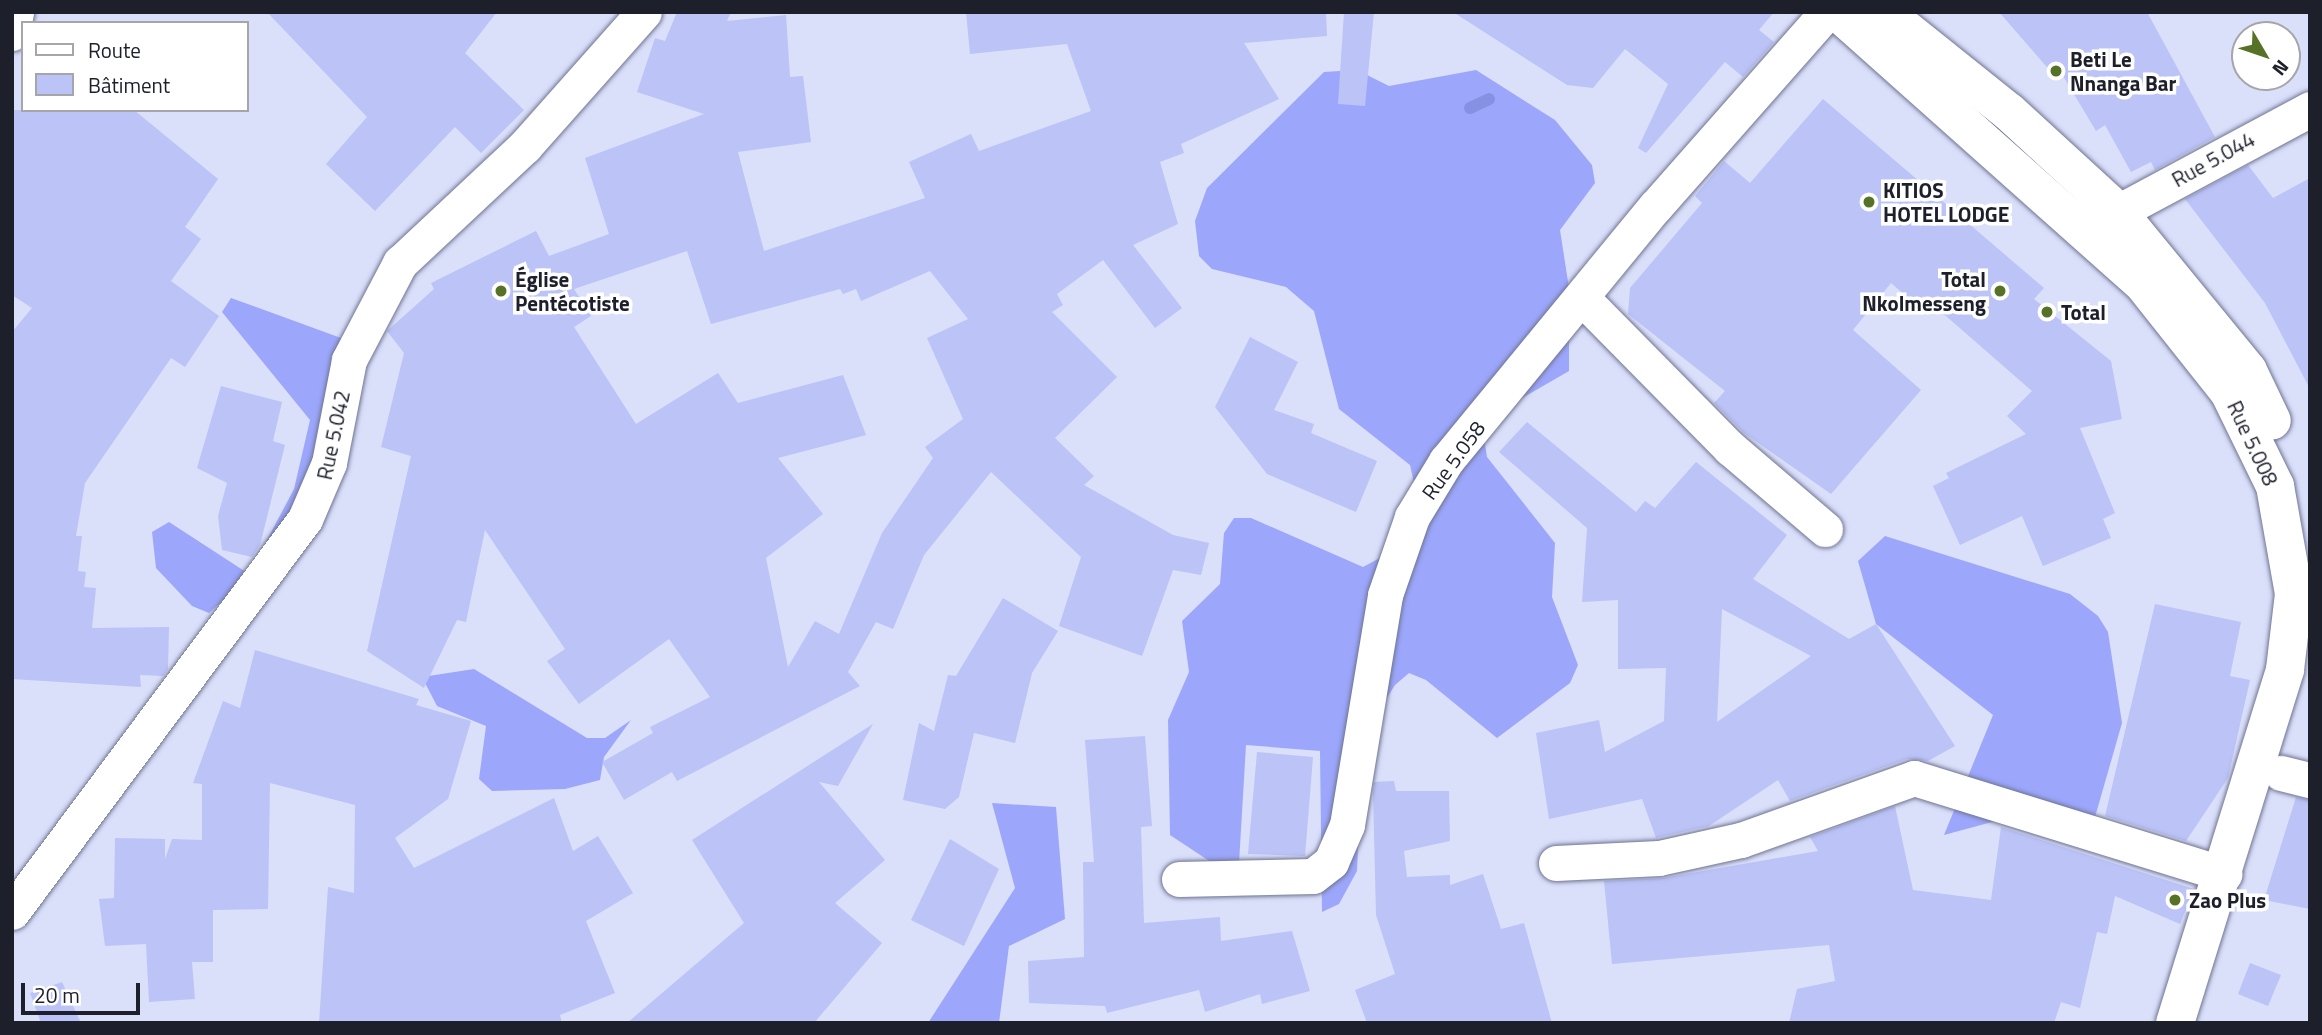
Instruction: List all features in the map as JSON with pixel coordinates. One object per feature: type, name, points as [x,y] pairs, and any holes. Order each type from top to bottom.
[{"type":"main road","name":"Rue 5.008","points":[[1838,12],[2145,286],[2229,392],[2255,440],[2288,535],[2294,594],[2285,670],[2225,874],[2175,1023]]},
{"type":"main road","name":"Rue 5.008","points":[[1884,12],[2009,112],[2118,212],[2248,371],[2310,517]]},
{"type":"main road","points":[[2200,1023],[2295,777],[2310,648]]},
{"type":"street","points":[[12,33],[16,12]]},
{"type":"street","name":"Rue 5.042","points":[[12,912],[305,519],[329,463],[349,360],[400,263],[525,146],[644,12]]},
{"type":"street","name":"Rue 5.058","points":[[1178,879],[1313,876],[1331,862],[1347,825],[1385,596],[1412,517],[1446,461],[1827,12]]},
{"type":"street","name":"Rue 5.044","points":[[2118,212],[2310,109]]},
{"type":"street","points":[[1582,298],[1730,448],[1825,529]]},
{"type":"street","points":[[1556,863],[1659,858],[1741,840],[1914,778],[2225,874]]},
{"type":"shaded area","points":[[1357,70],[1389,86],[1476,70],[1555,120],[1592,165],[1595,183],[1560,230],[1569,288],[1569,371],[1505,408],[1484,438],[1487,457],[1555,543],[1552,597],[1578,665],[1570,683],[1497,738],[1426,680],[1409,673],[1395,685],[1363,736],[1357,871],[1339,904],[1322,912],[1320,751],[1246,745],[1238,880],[1170,835],[1168,720],[1189,672],[1182,621],[1220,584],[1224,533],[1234,518],[1251,518],[1363,567],[1393,551],[1418,501],[1410,465],[1339,409],[1314,311],[1286,287],[1212,269],[1199,256],[1195,221],[1207,188],[1324,72]]},
{"type":"shaded area","points":[[231,298],[341,338],[349,360],[285,545],[209,613],[192,606],[156,568],[152,532],[169,522],[249,574],[294,489],[310,420],[222,312]]},
{"type":"shaded area","points":[[1885,536],[2070,594],[2098,616],[2108,632],[2122,723],[2091,831],[2029,812],[1944,835],[1993,715],[1876,624],[1858,561]]},
{"type":"shaded area","points":[[474,669],[587,738],[605,738],[631,720],[604,757],[600,780],[565,789],[492,791],[479,779],[486,726],[437,706],[422,677]]},
{"type":"shaded area","points":[[992,803],[1056,807],[1065,919],[1009,946],[999,1023],[928,1023],[1015,888]]},
{"type":"building","points":[[267,12],[497,12],[465,53],[524,110],[481,153],[455,127],[375,211],[326,164],[367,117]]},
{"type":"building","points":[[677,12],[731,12],[727,21],[786,15],[790,77],[803,76],[811,142],[738,152],[764,251],[925,198],[909,162],[971,134],[979,151],[1091,111],[1067,44],[970,54],[966,12],[1326,12],[1327,36],[1244,43],[1279,99],[1181,144],[1184,153],[1160,162],[1178,224],[1133,245],[1182,308],[1155,328],[1103,260],[1057,294],[1063,305],[1052,312],[1117,377],[1055,438],[1094,476],[1084,485],[1173,535],[1209,543],[1201,575],[1173,570],[1142,656],[1059,626],[1081,557],[991,472],[924,555],[893,629],[876,622],[848,672],[860,686],[677,781],[672,772],[624,800],[602,762],[653,733],[650,727],[710,697],[669,639],[579,704],[547,661],[565,649],[485,530],[466,622],[457,620],[424,688],[367,651],[411,456],[381,447],[404,353],[387,331],[434,289],[431,283],[536,231],[549,256],[609,234],[585,158],[704,114],[637,92],[655,38],[665,41]],"holes":[[[687,251],[711,324],[840,289],[843,294],[856,289],[861,301],[930,271],[968,319],[927,338],[963,419],[925,447],[933,458],[882,533],[839,634],[815,621],[788,667],[766,558],[823,514],[778,458],[866,435],[843,375],[738,403],[718,373],[636,424],[574,327],[591,316],[574,289]]]},
{"type":"building","points":[[1344,12],[1374,12],[1365,106],[1338,104]]},
{"type":"building","points":[[1453,12],[1774,12],[1759,30],[1774,42],[1743,77],[1725,62],[1646,153],[1638,148],[1668,84],[1625,49],[1593,88],[1567,85]]},
{"type":"building","points":[[1999,12],[2147,12],[2215,137],[2155,170],[2151,162],[2131,172],[2105,125],[2096,131],[2059,69],[2053,74]]},
{"type":"building","points":[[1823,99],[2044,288],[2034,299],[2111,361],[2122,419],[2080,428],[2115,513],[2103,519],[2111,538],[2043,566],[2022,516],[1960,545],[1933,486],[1949,478],[1946,473],[2026,434],[2007,416],[2032,391],[1923,296],[1916,305],[1891,283],[1853,330],[1921,390],[1831,494],[1744,433],[1714,403],[1725,391],[1628,314],[1630,288],[1702,203],[1695,196],[1724,161],[1750,183]]},
{"type":"building","points":[[12,110],[136,112],[218,179],[185,227],[201,239],[171,281],[219,316],[185,367],[171,358],[85,483],[76,536],[82,536],[78,571],[86,572],[84,587],[96,588],[92,628],[169,627],[168,669],[163,676],[140,675],[141,687],[12,679],[12,332],[32,308],[12,295]]},
{"type":"building","points":[[2248,165],[2273,198],[2310,178],[2310,389],[2265,303],[2185,199]]},
{"type":"building","points":[[1250,337],[1298,362],[1274,410],[1314,424],[1311,433],[1377,461],[1356,512],[1267,474],[1215,407]]},
{"type":"building","points":[[221,386],[282,402],[273,441],[285,445],[260,545],[252,557],[222,550],[218,516],[227,483],[197,468]]},
{"type":"building","points":[[1527,422],[1636,512],[1645,501],[1655,508],[1696,462],[1787,535],[1753,579],[1849,639],[1876,624],[1955,746],[1928,761],[1907,759],[1790,801],[1778,780],[1709,826],[1656,838],[1642,799],[1549,819],[1536,733],[1599,720],[1605,752],[1664,721],[1666,668],[1618,669],[1618,600],[1582,602],[1587,528],[1499,452]],"holes":[[[1722,609],[1811,656],[1717,722]]]},
{"type":"building","points":[[1003,598],[1058,631],[1032,673],[1015,743],[974,733],[959,797],[945,809],[903,800],[919,723],[934,731],[948,675],[956,676]]},
{"type":"building","points":[[2155,604],[2241,622],[2230,676],[2250,680],[2228,778],[2186,841],[2105,816]]},
{"type":"building","points":[[255,650],[419,699],[416,705],[471,721],[448,799],[395,838],[414,868],[554,798],[573,851],[598,836],[633,893],[586,921],[615,993],[560,1015],[562,1023],[319,1023],[328,887],[354,893],[355,805],[270,783],[268,909],[213,910],[213,962],[192,962],[195,999],[149,1002],[146,944],[105,946],[99,899],[114,898],[115,838],[165,839],[165,859],[172,839],[202,840],[202,784],[193,783],[223,701],[240,708]]},
{"type":"building","points":[[873,724],[838,786],[819,782],[885,860],[835,903],[882,943],[814,1023],[627,1023],[744,923],[692,840]]},
{"type":"building","points":[[1145,736],[1152,826],[1141,827],[1144,923],[1220,917],[1221,941],[1292,931],[1310,991],[1262,1004],[1260,994],[1205,1012],[1199,990],[1107,1013],[1105,1006],[1029,1003],[1028,961],[1084,957],[1083,862],[1094,862],[1085,740]]},
{"type":"building","points":[[1257,752],[1313,757],[1305,856],[1248,854]]},
{"type":"building","points":[[1394,781],[1396,791],[1449,791],[1450,841],[1404,851],[1407,877],[1450,875],[1450,885],[1483,874],[1501,929],[1524,923],[1552,1023],[1367,1023],[1355,990],[1395,974],[1376,915],[1373,792],[1374,782]]},
{"type":"building","points":[[2296,797],[2310,800],[2310,909],[2264,900]]},
{"type":"building","points":[[1895,806],[1913,890],[1991,900],[2001,827],[2194,889],[2180,924],[2115,896],[2107,934],[2097,932],[2080,1008],[2061,1002],[2054,1023],[1789,1023],[1797,989],[1835,981],[1829,945],[1612,964],[1604,881],[1663,878],[1818,851],[1810,837]]},
{"type":"building","points":[[950,839],[999,869],[964,946],[911,920]]},
{"type":"building","points":[[2250,963],[2281,975],[2268,1006],[2238,994]]},
{"type":"building","points":[[62,982],[81,1023],[41,1023],[30,993]]},
{"type":"waterway","points":[[1470,108],[1489,99]]},
{"type":"place","name":"Beti Le Nnanga Bar","points":[[2056,71]]},
{"type":"place","name":"KITIOS HOTEL LODGE","points":[[1869,202]]},
{"type":"place","name":"Église Pentécotiste","points":[[501,291]]},
{"type":"place","name":"Total Nkolmesseng","points":[[2000,291]]},
{"type":"place","name":"Total","points":[[2047,312]]},
{"type":"place","name":"Zao Plus","points":[[2175,900]]}]
